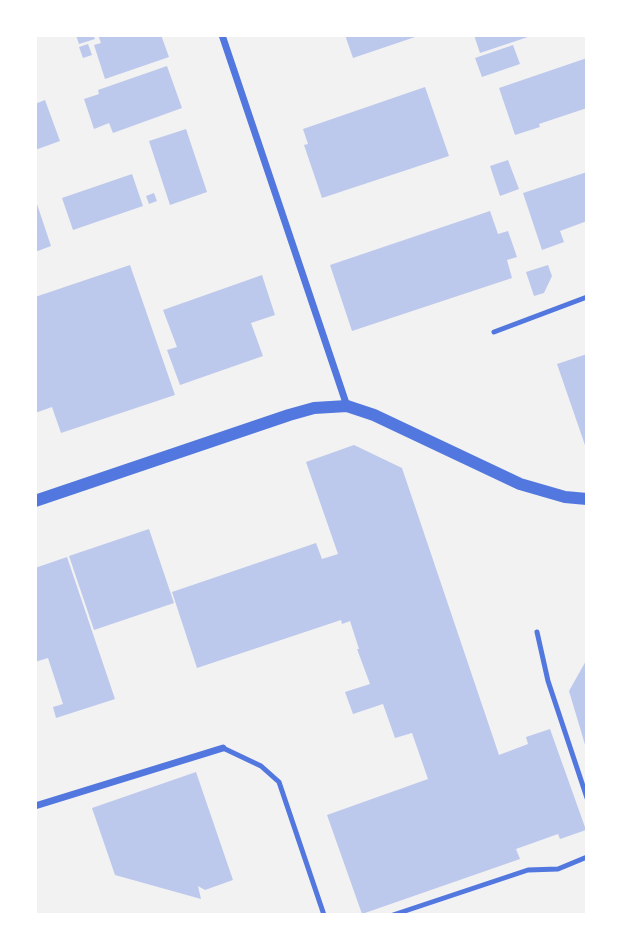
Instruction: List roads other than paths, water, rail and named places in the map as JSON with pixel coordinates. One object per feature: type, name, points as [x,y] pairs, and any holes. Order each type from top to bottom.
[{"type":"street","points":[[222,35],[347,406]]},
{"type":"street","points":[[35,501],[289,415],[314,408],[347,406],[374,415],[520,484],[565,497],[587,499]]},
{"type":"street","points":[[35,806],[223,748]]},
{"type":"lane","points":[[494,332],[587,297]]},
{"type":"lane","points":[[537,632],[548,681],[587,798]]},
{"type":"lane","points":[[223,748],[261,766],[279,782],[324,915]]},
{"type":"lane","points":[[393,915],[528,870],[558,869],[587,858]]}]
